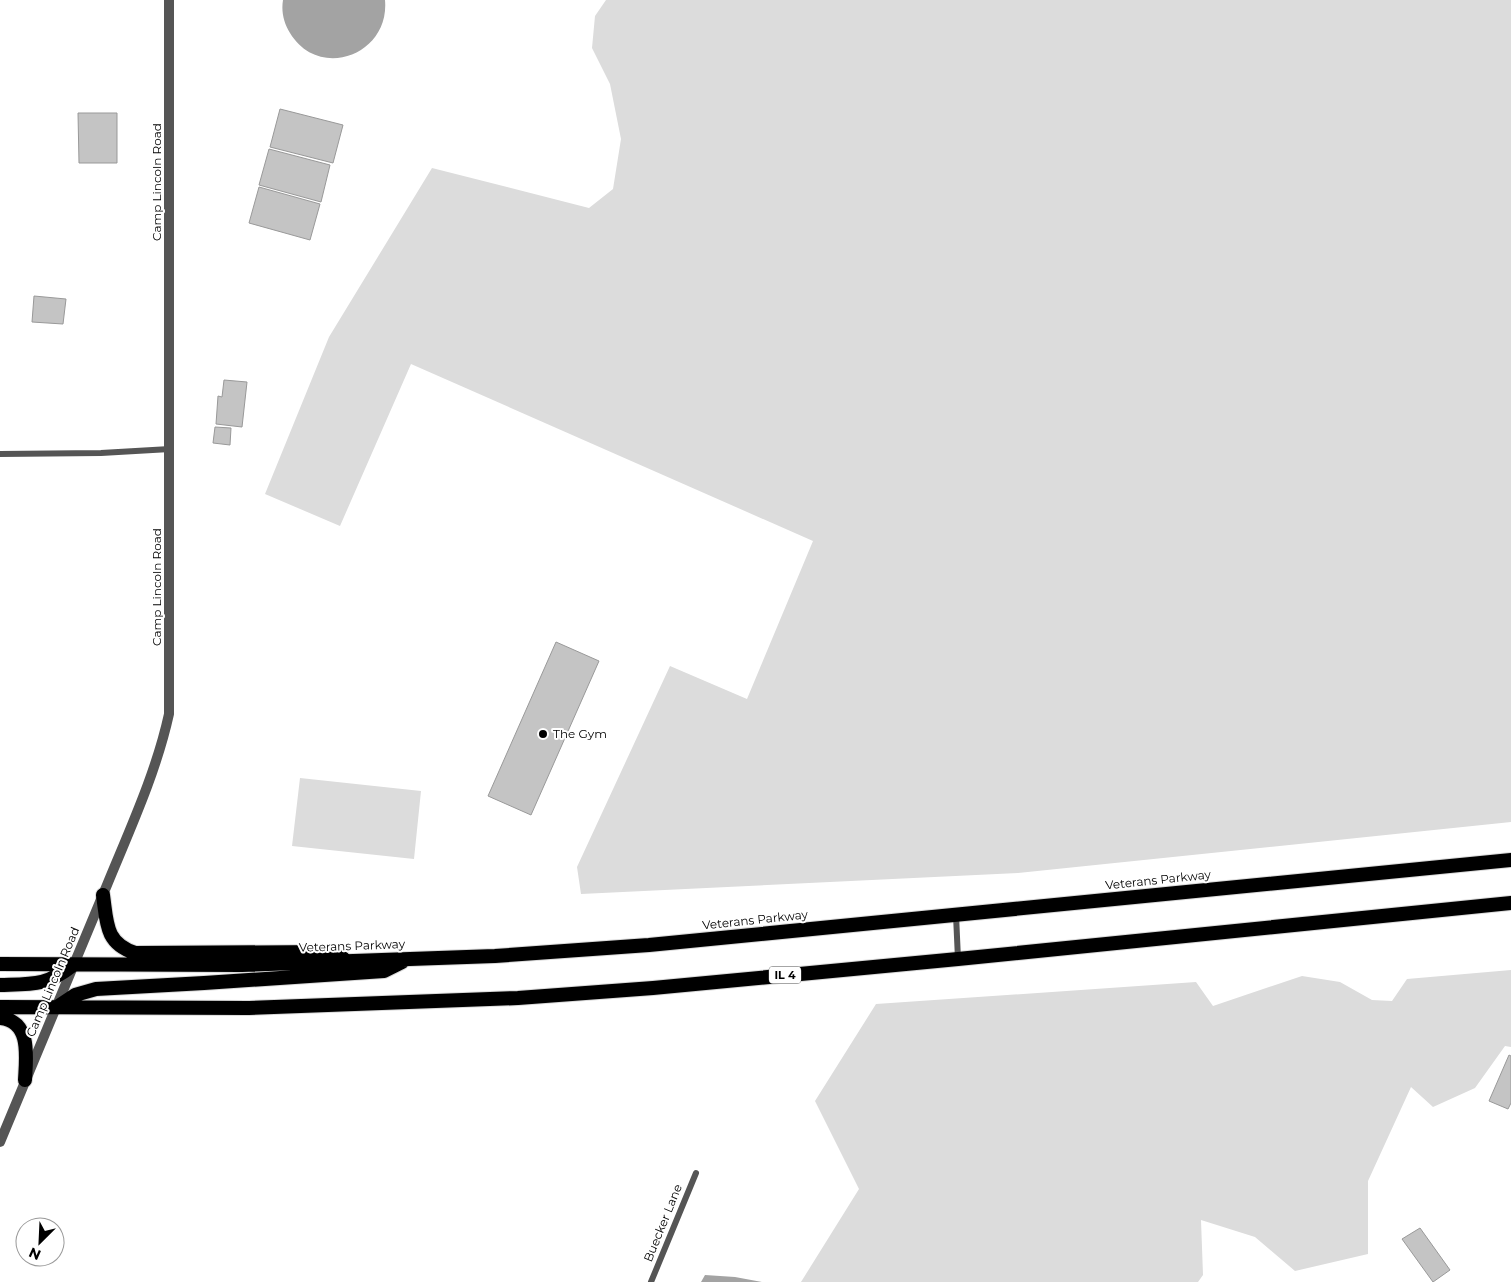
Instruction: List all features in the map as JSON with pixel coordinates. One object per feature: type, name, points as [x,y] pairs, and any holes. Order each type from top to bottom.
[{"type":"highway","name":"Veterans Parkway","points":[[0,964],[242,965],[495,956],[649,945],[1511,860]]},
{"type":"highway","points":[[103,895],[107,923],[112,938],[119,946],[135,953],[326,952],[351,961]]},
{"type":"highway","name":"IL 4","points":[[0,1007],[250,1008],[518,998],[653,988],[958,959],[1511,903]]},
{"type":"highway","points":[[57,1007],[75,995],[96,989],[384,970],[409,959]]},
{"type":"highway","points":[[0,985],[47,982],[62,974],[73,965]]},
{"type":"highway","points":[[0,1018],[14,1023],[24,1038],[26,1046],[25,1080]]},
{"type":"street","name":"Camp Lincoln Road","points":[[0,1142],[145,794],[162,745],[169,714],[170,0]]},
{"type":"lane","points":[[0,454],[101,453],[170,448]]},
{"type":"lane","points":[[956,915],[958,959]]},
{"type":"lane","name":"Buecker Lane","points":[[651,1282],[696,1172]]},
{"type":"shaded area","points":[[283,0],[385,0],[384,19],[376,35],[365,47],[350,55],[334,58],[318,56],[303,48],[290,33],[282,9]]},
{"type":"shaded area","points":[[606,0],[1511,0],[1511,822],[1018,873],[581,894],[577,867],[670,666],[747,699],[813,541],[411,364],[340,526],[265,494],[329,337],[432,168],[589,208],[613,189],[621,139],[610,84],[592,48],[595,16]]},
{"type":"shaded area","points":[[300,778],[421,791],[414,859],[292,846]]},
{"type":"shaded area","points":[[1511,970],[1511,1047],[1505,1046],[1475,1088],[1433,1107],[1411,1087],[1368,1181],[1368,1254],[1295,1271],[1255,1237],[1201,1220],[1203,1275],[1198,1282],[801,1282],[859,1189],[815,1101],[876,1004],[1196,982],[1213,1006],[1302,976],[1340,982],[1372,1000],[1392,1001],[1407,979]]},
{"type":"shaded area","points":[[705,1275],[735,1277],[762,1282],[701,1282]]},
{"type":"building","points":[[280,109],[343,125],[333,163],[270,147]]},
{"type":"building","points":[[78,113],[117,113],[117,163],[79,163]]},
{"type":"building","points":[[269,149],[330,165],[321,202],[259,185]]},
{"type":"building","points":[[259,187],[320,204],[310,240],[249,223]]},
{"type":"building","points":[[34,296],[66,299],[63,324],[32,322]]},
{"type":"building","points":[[224,380],[247,382],[242,427],[216,424],[218,396],[222,397]]},
{"type":"building","points":[[215,427],[231,428],[230,445],[213,443]]},
{"type":"building","points":[[556,642],[599,661],[531,815],[488,796]]},
{"type":"building","points":[[1509,1055],[1511,1056],[1511,1103],[1508,1109],[1489,1101]]},
{"type":"building","points":[[1420,1228],[1450,1270],[1433,1282],[1402,1239]]},
{"type":"place","name":"The Gym","points":[[543,734]]}]
